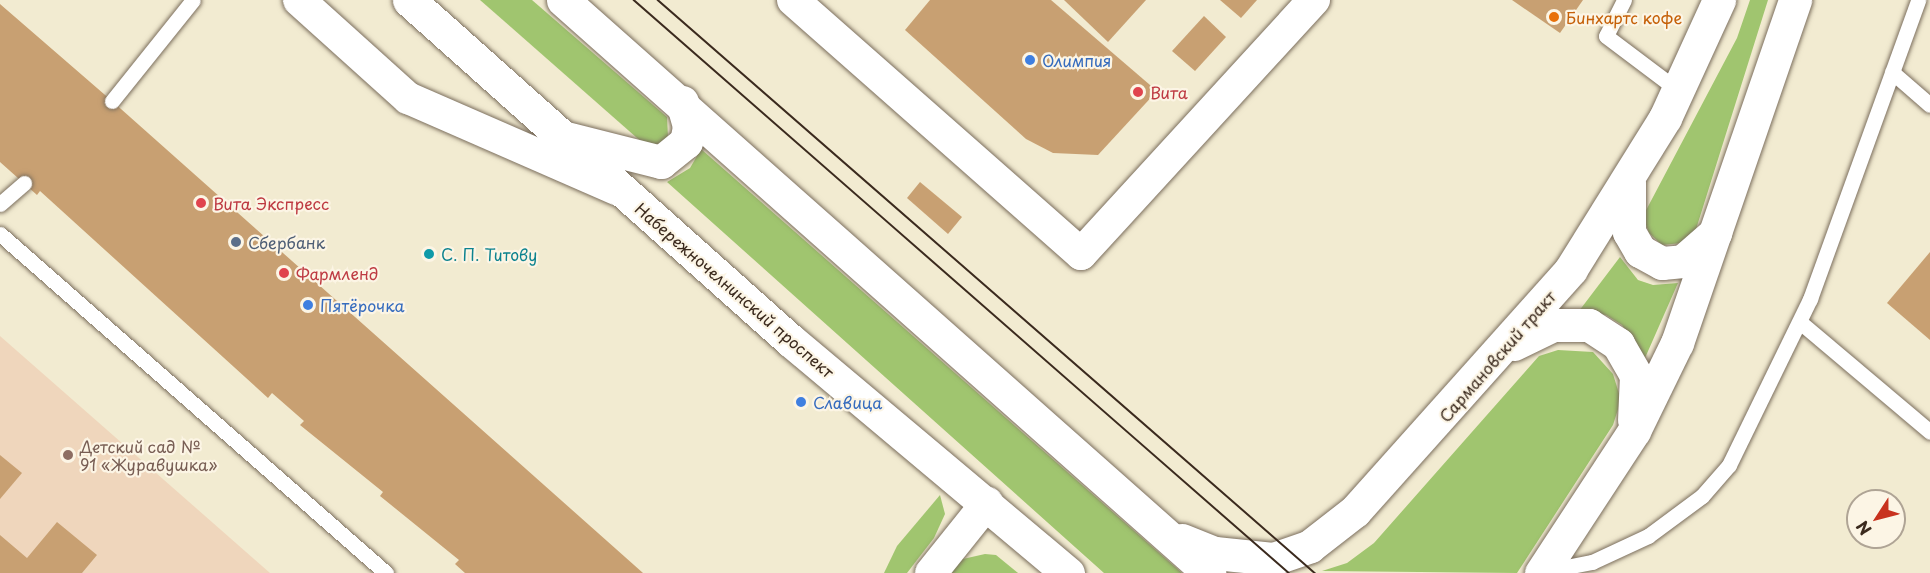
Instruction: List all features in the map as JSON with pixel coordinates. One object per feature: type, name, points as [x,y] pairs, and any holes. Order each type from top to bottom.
[{"type":"main road","name":"Набережночелнинский проспект","points":[[409,0],[622,192],[1068,573]]},
{"type":"main road","points":[[563,0],[682,102],[872,279],[1209,573]]},
{"type":"main road","name":"Сармановский тракт","points":[[1162,532],[1215,553],[1249,559],[1273,559],[1310,546],[1355,511],[1506,348],[1571,269],[1629,182],[1679,91],[1719,0]]},
{"type":"main road","points":[[1542,572],[1634,430],[1677,343],[1795,0]]},
{"type":"main road","points":[[561,137],[661,162],[686,142],[689,126],[682,102]]},
{"type":"main road","points":[[1629,182],[1629,232],[1640,251],[1662,263],[1683,261],[1717,231]]},
{"type":"main road","points":[[1506,348],[1553,325],[1589,325],[1618,344],[1636,375],[1634,430]]},
{"type":"street","points":[[298,0],[408,98],[622,192]]},
{"type":"street","points":[[793,0],[1081,254],[1314,0]]},
{"type":"street","points":[[931,573],[987,503]]},
{"type":"lane","points":[[111,101],[193,0]]},
{"type":"lane","points":[[1624,0],[1606,36],[1679,91]]},
{"type":"lane","points":[[1542,572],[1624,549],[1714,484],[1737,452],[1800,321],[1918,0]]},
{"type":"lane","points":[[1892,72],[1930,105]]},
{"type":"lane","points":[[0,204],[24,183]]},
{"type":"lane","points":[[0,234],[386,573]]},
{"type":"lane","points":[[1800,321],[1930,432]]},
{"type":"shaded area","name":"Детский сад № 91 «Журавушка»","points":[[0,336],[270,573],[0,573]]},
{"type":"green space","points":[[480,0],[532,0],[667,117],[668,137],[661,144],[645,145]]},
{"type":"green space","points":[[1750,0],[1768,0],[1692,242],[1662,245],[1649,233],[1643,216],[1737,38]]},
{"type":"green space","points":[[701,149],[1182,573],[1104,573],[667,182],[690,168]]},
{"type":"green space","points":[[1620,257],[1638,280],[1653,285],[1678,283],[1645,358],[1622,325],[1606,315],[1579,311]]},
{"type":"green space","points":[[1558,350],[1593,352],[1613,374],[1621,400],[1613,425],[1517,573],[1322,571],[1347,563],[1374,543],[1539,356]]},
{"type":"green space","points":[[940,495],[945,514],[934,538],[907,573],[884,573],[897,546]]},
{"type":"green space","points":[[985,554],[996,555],[1018,573],[944,573],[954,561]]},
{"type":"building","name":"Олимпия","points":[[930,0],[1051,0],[1157,91],[1098,155],[1053,153],[1026,139],[905,30]]},
{"type":"building","points":[[1064,0],[1146,0],[1108,42]]},
{"type":"building","points":[[1220,0],[1257,0],[1241,18]]},
{"type":"building","name":"Бинхартс кофе","points":[[1512,0],[1583,0],[1560,33]]},
{"type":"building","points":[[0,4],[643,573],[465,573],[455,564],[459,560],[380,496],[383,492],[300,425],[304,421],[272,393],[268,398],[40,191],[37,195],[0,162]]},
{"type":"building","points":[[1204,16],[1226,37],[1195,71],[1172,51]]},
{"type":"building","points":[[920,182],[962,217],[948,234],[907,198]]},
{"type":"building","points":[[1930,252],[1930,340],[1887,303]]},
{"type":"building","name":"Славица","points":[[801,396],[807,402],[801,409],[794,403]]},
{"type":"building","points":[[0,455],[22,473],[0,499]]},
{"type":"building","points":[[57,522],[97,555],[82,573],[0,573],[0,535],[27,558]]},
{"type":"tram line","points":[[634,0],[1289,573]]},
{"type":"tram line","points":[[658,0],[1315,573]]},
{"type":"place","name":"Бинхартс кофе","points":[[1554,17]]},
{"type":"place","name":"Олимпия","points":[[1030,60]]},
{"type":"place","name":"Вита","points":[[1138,92]]},
{"type":"place","name":"Вита Экспресс","points":[[201,203]]},
{"type":"place","name":"Сбербанк","points":[[236,242]]},
{"type":"place","name":"С. П. Титову","points":[[429,254]]},
{"type":"place","name":"Фармленд","points":[[284,273]]},
{"type":"place","name":"Пятёрочка","points":[[308,305]]},
{"type":"place","name":"Славица","points":[[801,402]]},
{"type":"place","name":"Детский сад № 91 «Журавушка»","points":[[68,455]]}]
